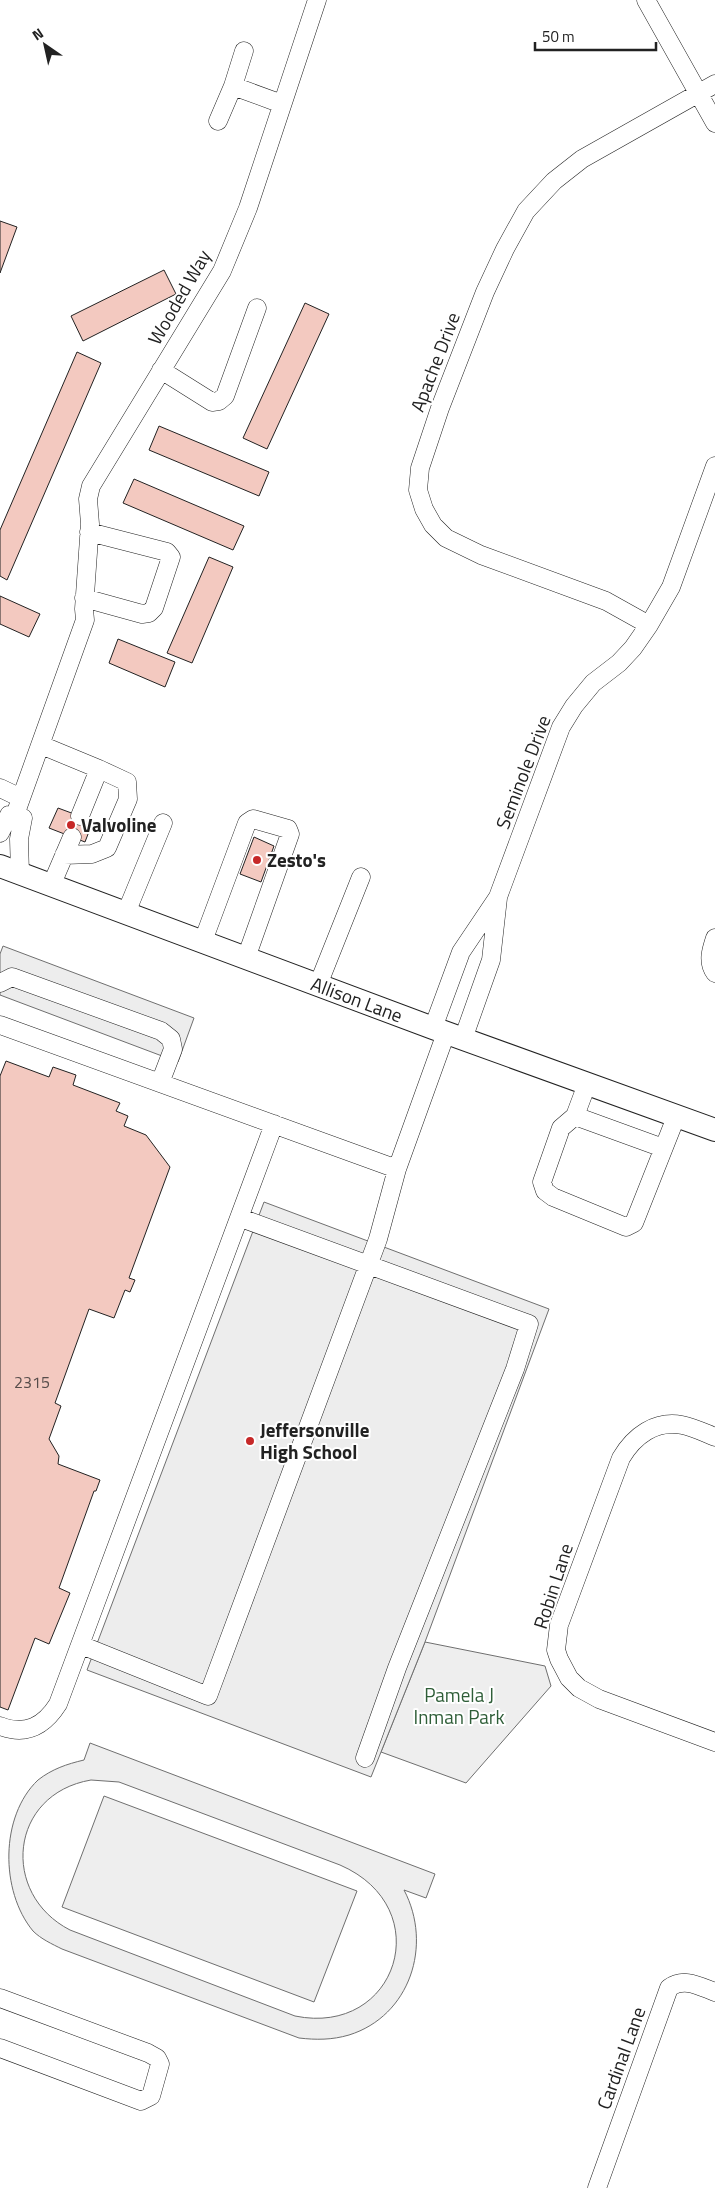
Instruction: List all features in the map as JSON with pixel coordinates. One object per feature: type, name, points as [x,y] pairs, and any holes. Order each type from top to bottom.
[{"type":"main road","name":"Allison Lane","points":[[10,870],[447,1034],[715,1130]]},
{"type":"street","name":"Wooded Way","points":[[0,833],[9,816],[15,815],[22,798],[85,620],[84,603],[89,532],[88,499],[91,486],[222,271],[248,208],[317,0]]},
{"type":"street","points":[[646,0],[715,123]]},
{"type":"street","points":[[218,121],[233,86],[244,51]]},
{"type":"street","name":"Apache Drive","points":[[649,625],[606,601],[481,555],[446,538],[433,525],[424,509],[418,490],[420,468],[440,408],[485,292],[505,249],[526,211],[554,181],[582,159],[715,84]]},
{"type":"street","points":[[233,86],[282,104]]},
{"type":"street","points":[[161,370],[212,402],[219,401],[225,396],[257,308]]},
{"type":"street","name":"Seminole Drive","points":[[447,1034],[491,960],[498,897],[560,727],[593,683],[619,663],[634,648],[671,588],[715,466]]},
{"type":"street","points":[[84,603],[142,614],[149,613],[154,608],[171,557],[167,552],[89,532]]},
{"type":"street","points":[[41,745],[127,782],[128,799],[107,848],[92,854],[64,855]]},
{"type":"street","points":[[80,816],[100,770]]},
{"type":"street","points":[[0,788],[22,798]]},
{"type":"street","points":[[10,870],[23,818],[15,815]]},
{"type":"street","points":[[203,942],[247,823],[253,819],[288,829],[290,834],[246,958]]},
{"type":"street","points":[[126,913],[163,823]]},
{"type":"street","points":[[51,886],[72,837]]},
{"type":"street","points":[[318,985],[362,877]]},
{"type":"street","name":"Seminole Drive","points":[[447,1034],[461,952],[498,897]]},
{"type":"street","points":[[715,938],[710,952],[711,967],[715,973]]},
{"type":"street","points":[[0,983],[12,977],[161,1030],[171,1039],[173,1049],[160,1083]]},
{"type":"street","points":[[0,1025],[397,1169]]},
{"type":"street","points":[[80,1645],[208,1696],[378,1239],[397,1169],[447,1034]]},
{"type":"street","points":[[587,1084],[575,1116],[561,1128],[542,1182],[546,1191],[553,1197],[626,1227],[634,1223],[676,1116]]},
{"type":"street","points":[[575,1116],[663,1148]]},
{"type":"street","points":[[0,1726],[20,1730],[35,1727],[49,1719],[58,1704],[241,1218],[274,1124]]},
{"type":"street","points":[[241,1218],[530,1324],[515,1369],[397,1668],[365,1758]]},
{"type":"street","name":"Robin Lane","points":[[715,1437],[682,1425],[663,1425],[648,1430],[628,1446],[621,1458],[559,1625],[556,1650],[569,1678],[579,1688],[599,1699],[715,1742]]},
{"type":"street","name":"Cardinal Lane","points":[[597,2188],[669,1988],[681,1982],[715,1992]]},
{"type":"street","points":[[0,1998],[148,2053],[157,2058],[160,2064],[151,2096],[141,2101],[0,2048]]},
{"type":"green space","name":"Pamela J Inman Park","points":[[425,1642],[545,1666],[551,1686],[466,1783],[381,1752]]},
{"type":"green space","points":[[90,1743],[435,1874],[426,1898],[404,1890],[412,1911],[416,1933],[415,1955],[410,1976],[401,1995],[387,2012],[370,2026],[349,2035],[324,2039],[299,2038],[62,1949],[33,1931],[22,1915],[10,1875],[11,1833],[17,1813],[26,1795],[38,1780],[60,1767],[84,1760]],"holes":[[[91,1780],[119,1782],[340,1865],[371,1885],[389,1910],[396,1937],[393,1964],[380,1989],[359,2007],[330,2017],[295,2016],[70,1930],[47,1914],[32,1893],[24,1870],[23,1847],[30,1824],[43,1804],[64,1789]]]},
{"type":"green space","points":[[104,1796],[357,1891],[314,2002],[62,1907]]},
{"type":"shaded area","points":[[3,946],[194,1018],[178,1062],[0,995],[0,954]]},
{"type":"shaded area","points":[[264,1202],[549,1309],[425,1642],[371,1777],[87,1670]]},
{"type":"building","points":[[0,221],[17,227],[0,273]]},
{"type":"building","points":[[164,270],[176,294],[83,341],[71,316]]},
{"type":"building","points":[[305,303],[329,314],[267,449],[243,438]]},
{"type":"building","points":[[77,352],[101,363],[7,580],[0,576],[0,530]]},
{"type":"building","points":[[159,426],[269,472],[259,496],[149,450]]},
{"type":"building","points":[[134,479],[244,526],[233,550],[123,503]]},
{"type":"building","points":[[209,557],[233,567],[192,663],[167,653]]},
{"type":"building","points":[[0,596],[40,614],[29,637],[0,624]]},
{"type":"building","points":[[118,639],[175,662],[165,687],[109,663]]},
{"type":"building","name":"Valvoline","points":[[58,808],[93,821],[85,842],[49,828]]},
{"type":"building","name":"Zesto's","points":[[254,837],[274,846],[261,882],[240,874]]},
{"type":"building","points":[[6,1061],[49,1077],[53,1067],[76,1075],[73,1085],[120,1103],[116,1111],[128,1116],[124,1126],[146,1135],[170,1167],[129,1278],[135,1280],[130,1292],[125,1290],[114,1318],[89,1309],[55,1403],[61,1406],[49,1439],[59,1456],[58,1464],[100,1480],[96,1491],[94,1491],[59,1588],[70,1593],[49,1644],[35,1638],[8,1710],[0,1707],[0,1076]]},
{"type":"place","name":"Valvoline","points":[[71,825]]},
{"type":"place","name":"Zesto's","points":[[257,860]]},
{"type":"place","name":"Jeffersonville High School","points":[[250,1441]]}]
